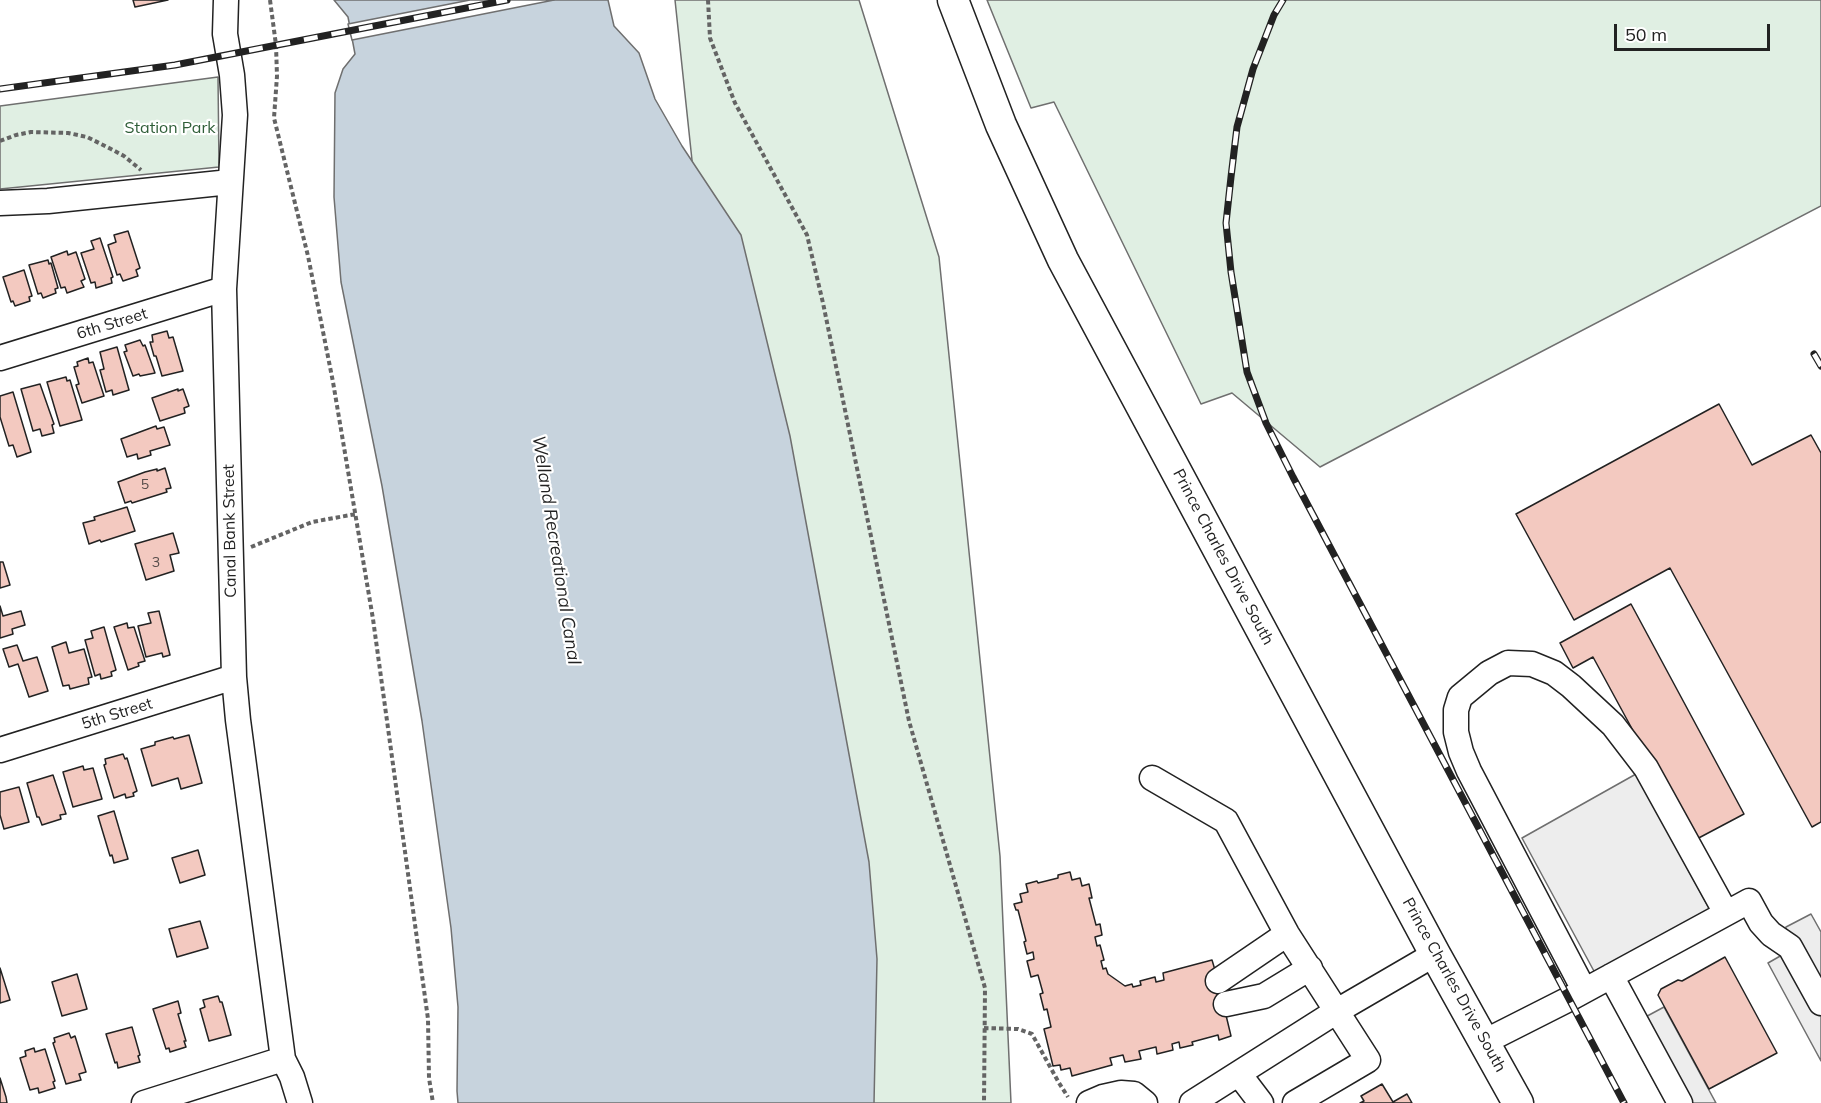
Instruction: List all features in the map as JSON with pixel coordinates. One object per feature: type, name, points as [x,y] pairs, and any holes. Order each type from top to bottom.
[{"type":"main road","name":"Prince Charles Drive South","points":[[953,0],[1001,125],[1063,260],[1435,954],[1518,1103]]},
{"type":"street","name":"Canal Bank Street","points":[[226,0],[225,34],[232,75],[235,115],[224,289],[234,677],[283,1059],[292,1077],[300,1103]]},
{"type":"street","points":[[0,203],[48,201],[230,182]]},
{"type":"street","name":"6th Street","points":[[0,358],[224,289]]},
{"type":"street","points":[[1584,990],[1461,752],[1456,732],[1456,710],[1460,697],[1489,673],[1508,663],[1532,664],[1554,673],[1613,725],[1647,768],[1726,914]]},
{"type":"street","name":"5th Street","points":[[0,750],[234,677]]},
{"type":"street","points":[[1152,778],[1226,821],[1287,934],[1368,1060],[1295,1103]]},
{"type":"street","points":[[1484,1042],[1749,901],[1761,923],[1771,934],[1790,946],[1821,1003]]},
{"type":"street","points":[[1218,981],[1287,934]]},
{"type":"street","points":[[1192,1103],[1337,1011],[1435,954]]},
{"type":"street","points":[[1226,1004],[1264,996],[1310,968]]},
{"type":"street","points":[[1611,976],[1680,1103]]},
{"type":"street","points":[[144,1103],[283,1059]]},
{"type":"street","points":[[1239,1074],[1261,1103]]},
{"type":"street","points":[[1089,1103],[1102,1097],[1121,1093],[1134,1094],[1145,1103]]},
{"type":"path","points":[[270,0],[276,45],[277,75],[274,118],[308,256],[333,382],[373,619],[427,1008],[429,1078],[433,1103]]},
{"type":"path","points":[[708,0],[710,38],[735,103],[807,236],[823,303],[909,721],[985,988],[984,1103]]},
{"type":"path","points":[[0,141],[31,132],[68,133],[87,137],[124,156],[141,171],[146,190]]},
{"type":"path","points":[[231,556],[312,522],[356,514]]},
{"type":"path","points":[[984,1028],[1018,1029],[1032,1034],[1072,1103]]},
{"type":"green space","points":[[675,0],[859,0],[939,257],[1000,856],[1011,1103],[792,1103]]},
{"type":"green space","points":[[987,0],[1821,0],[1821,206],[1320,467],[1232,393],[1201,404],[1054,102],[1031,108]]},
{"type":"green space","name":"Station Park","points":[[218,77],[219,167],[0,189],[0,106]]},
{"type":"shaded area","points":[[1636,774],[1710,910],[1595,973],[1522,838]]},
{"type":"shaded area","points":[[1811,914],[1821,932],[1821,1061],[1768,963],[1782,955],[1786,927]]},
{"type":"shaded area","points":[[1664,1007],[1716,1103],[1666,1103],[1625,1028]]},
{"type":"water","name":"Welland Recreational Canal","points":[[334,0],[608,0],[614,26],[639,53],[655,99],[682,146],[741,235],[790,436],[869,862],[877,959],[874,1103],[458,1103],[458,1007],[451,928],[422,721],[382,486],[341,282],[334,197],[335,93],[343,69],[355,54],[348,17]]},
{"type":"pier","points":[[470,0],[554,0],[352,40],[348,24]]},
{"type":"building","points":[[133,0],[168,0],[135,7]]},
{"type":"building","points":[[128,231],[140,268],[136,270],[138,276],[123,281],[120,274],[117,275],[108,245],[116,242],[114,235]]},
{"type":"building","points":[[100,238],[113,277],[111,278],[112,283],[96,288],[95,282],[91,283],[81,253],[94,249],[91,241]]},
{"type":"building","points":[[67,251],[68,255],[76,252],[85,279],[81,281],[84,287],[67,293],[65,287],[61,288],[51,257]]},
{"type":"building","points":[[48,260],[49,264],[51,263],[58,288],[55,289],[56,293],[43,298],[41,293],[38,294],[29,265]]},
{"type":"building","points":[[24,270],[32,296],[29,297],[30,301],[15,306],[13,301],[11,302],[3,277]]},
{"type":"building","points":[[167,331],[169,338],[173,337],[183,371],[162,376],[150,342],[153,342],[152,335]]},
{"type":"building","points":[[140,340],[143,346],[145,345],[155,373],[133,376],[124,352],[127,351],[125,345]]},
{"type":"building","points":[[117,347],[129,390],[113,395],[112,390],[106,392],[100,370],[104,369],[100,352]]},
{"type":"building","points":[[88,358],[89,363],[93,362],[104,396],[82,403],[76,385],[79,384],[74,367],[78,366],[77,362]]},
{"type":"building","points":[[66,377],[67,381],[70,380],[82,420],[60,426],[47,382]]},
{"type":"building","points":[[40,384],[54,424],[52,425],[54,433],[42,436],[40,429],[33,431],[21,389]]},
{"type":"building","points":[[178,389],[178,391],[183,389],[189,406],[184,408],[185,413],[160,421],[152,398]]},
{"type":"building","points":[[13,392],[31,452],[17,457],[13,445],[9,446],[0,417],[0,396]]},
{"type":"building","points":[[1719,404],[1752,465],[1811,435],[1821,453],[1821,822],[1812,827],[1670,568],[1574,620],[1516,514]]},
{"type":"building","points":[[156,426],[157,429],[164,427],[170,445],[150,451],[151,455],[138,459],[137,454],[127,457],[121,439]]},
{"type":"building","points":[[165,468],[171,488],[166,489],[167,492],[125,503],[118,482],[145,472]]},
{"type":"building","points":[[127,507],[135,531],[89,544],[83,523],[95,520],[94,517]]},
{"type":"building","points":[[173,533],[179,553],[170,555],[174,571],[146,580],[135,544]]},
{"type":"building","points":[[0,562],[3,562],[10,585],[0,588]]},
{"type":"building","points":[[1631,604],[1744,814],[1693,841],[1593,657],[1573,668],[1560,643]]},
{"type":"building","points":[[0,606],[3,616],[21,611],[25,625],[12,629],[13,634],[0,638]]},
{"type":"building","points":[[159,611],[170,655],[163,657],[162,653],[146,657],[138,626],[151,623],[148,613]]},
{"type":"building","points":[[127,623],[128,628],[134,627],[145,661],[128,670],[114,627]]},
{"type":"building","points":[[104,627],[116,670],[111,672],[112,676],[101,679],[100,674],[95,676],[85,640],[93,638],[91,631]]},
{"type":"building","points":[[66,642],[69,653],[84,649],[92,677],[88,678],[89,684],[70,689],[69,685],[63,686],[52,647]]},
{"type":"building","points":[[17,645],[23,661],[37,657],[48,691],[29,697],[18,664],[9,667],[3,649]]},
{"type":"building","points":[[189,735],[202,783],[181,789],[178,778],[152,786],[141,749],[155,745],[155,742]]},
{"type":"building","points":[[123,754],[125,759],[127,758],[137,791],[133,793],[134,796],[126,798],[125,794],[114,798],[104,765],[106,764],[105,759]]},
{"type":"building","points":[[83,766],[84,770],[93,768],[102,799],[73,807],[63,772]]},
{"type":"building","points":[[53,775],[66,814],[60,815],[61,819],[42,825],[37,817],[27,783]]},
{"type":"building","points":[[19,787],[29,822],[4,829],[0,815],[0,792]]},
{"type":"building","points":[[114,811],[128,859],[114,863],[98,816]]},
{"type":"building","points":[[198,850],[205,875],[180,883],[172,858]]},
{"type":"building","points":[[1070,872],[1072,880],[1080,878],[1082,886],[1089,884],[1092,898],[1089,898],[1096,925],[1100,924],[1102,935],[1095,937],[1104,960],[1101,961],[1103,969],[1106,968],[1108,974],[1125,986],[1132,984],[1133,987],[1141,985],[1140,981],[1155,977],[1156,982],[1164,980],[1163,973],[1212,960],[1227,1010],[1225,1011],[1231,1036],[1219,1040],[1218,1035],[1180,1048],[1179,1042],[1172,1044],[1173,1050],[1157,1054],[1156,1047],[1139,1051],[1141,1059],[1125,1062],[1123,1055],[1110,1058],[1112,1065],[1072,1076],[1070,1068],[1061,1070],[1060,1065],[1053,1066],[1044,1029],[1051,1027],[1047,1009],[1044,1010],[1040,994],[1043,993],[1038,975],[1031,977],[1027,961],[1034,959],[1033,952],[1027,954],[1018,910],[1014,904],[1022,902],[1020,894],[1028,892],[1026,884],[1058,878],[1058,875]]},
{"type":"building","points":[[200,921],[208,948],[177,957],[169,929]]},
{"type":"building","points":[[1725,957],[1777,1053],[1709,1089],[1658,995],[1661,989],[1678,980],[1682,981]]},
{"type":"building","points":[[0,968],[10,1000],[0,1003]]},
{"type":"building","points":[[77,974],[87,1009],[62,1016],[52,982]]},
{"type":"building","points":[[218,996],[222,1002],[231,1035],[209,1041],[200,1009],[205,1007],[203,1000]]},
{"type":"building","points":[[178,1001],[181,1013],[178,1014],[186,1047],[170,1052],[169,1048],[166,1049],[153,1009]]},
{"type":"building","points":[[132,1027],[140,1062],[118,1068],[106,1034]]},
{"type":"building","points":[[69,1033],[71,1038],[75,1036],[86,1072],[79,1074],[81,1080],[66,1084],[53,1043],[54,1038]]},
{"type":"building","points":[[34,1048],[35,1052],[45,1049],[55,1081],[53,1082],[55,1088],[39,1093],[38,1088],[30,1090],[20,1058],[26,1056],[25,1051]]},
{"type":"building","points":[[0,1078],[6,1097],[7,1103],[0,1103]]},
{"type":"building","points":[[1382,1084],[1393,1102],[1407,1094],[1412,1103],[1360,1103],[1364,1101],[1361,1096]]},
{"type":"railway","points":[[0,89],[175,65],[507,0]]},
{"type":"railway","points":[[1283,0],[1274,15],[1253,69],[1237,127],[1226,223],[1231,272],[1247,372],[1266,423],[1293,477],[1624,1103]]},
{"type":"railway","points":[[1814,354],[1821,366]]}]
